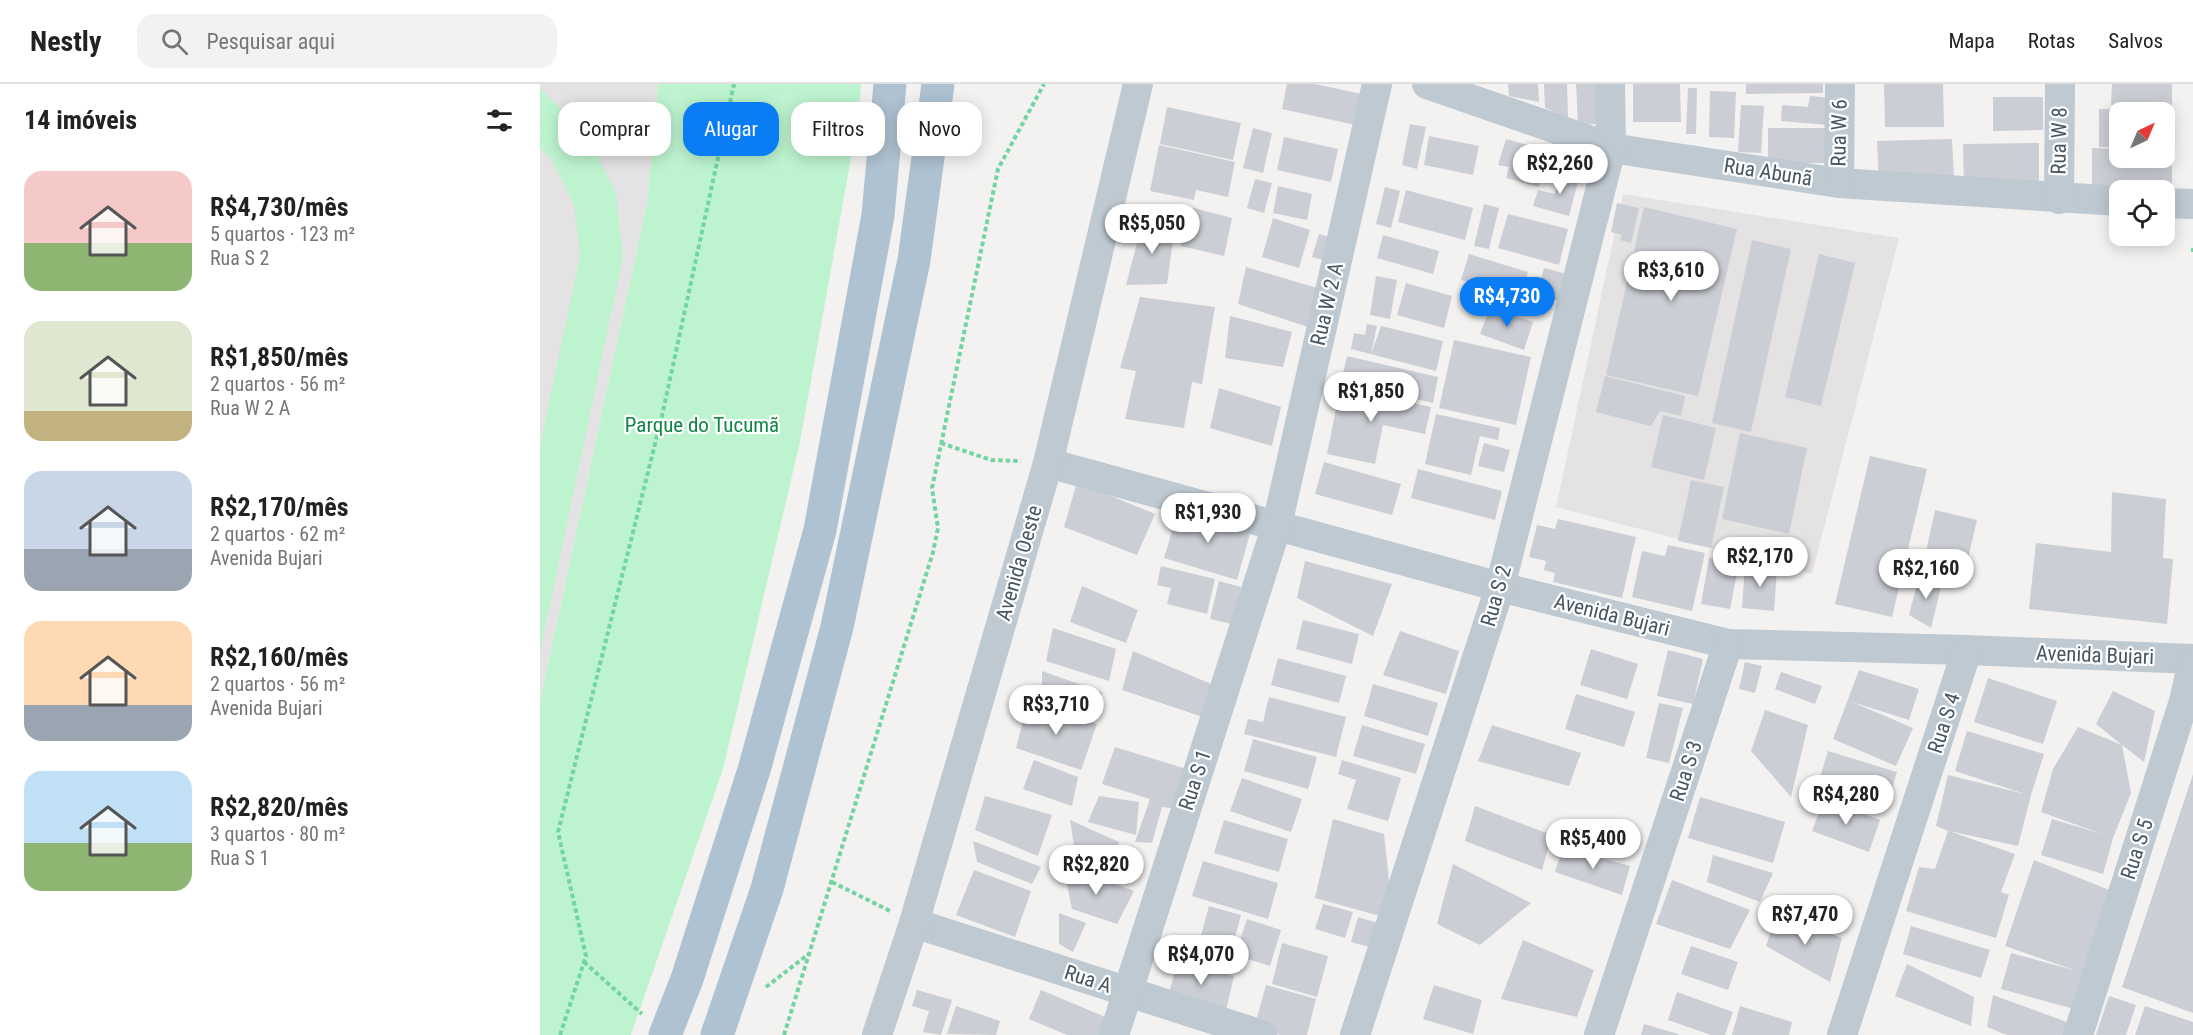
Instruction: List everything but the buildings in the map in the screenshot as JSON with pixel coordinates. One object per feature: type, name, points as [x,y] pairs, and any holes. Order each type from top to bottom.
[{"type":"main road","points":[[664,1035],[687,979],[754,770],[820,530],[878,215],[890,84]]},
{"type":"main road","points":[[717,1035],[767,889],[837,627],[914,260],[938,84]]},
{"type":"street","name":"Avenida Oeste","points":[[877,1035],[914,923],[1048,463],[1138,84]]},
{"type":"street","name":"Rua W 2 A","points":[[1277,525],[1377,84]]},
{"type":"street","name":"Rua Abunã","points":[[1427,84],[1611,148],[1839,183],[2109,201]]},
{"type":"street","name":"Rua S 2","points":[[1355,1035],[1500,587],[1611,148],[1610,84]]},
{"type":"street","name":"Rua W 6","points":[[1839,183],[1840,84]]},
{"type":"street","name":"Rua W 8","points":[[2059,199],[2060,84]]},
{"type":"street","points":[[2175,203],[2193,204]]},
{"type":"street","name":"Avenida Bujari","points":[[1048,463],[1500,587],[1728,644],[1967,650],[2193,660]]},
{"type":"street","name":"Rua S 1","points":[[1114,1035],[1277,525]]},
{"type":"street","name":"Rua S 3","points":[[1599,1035],[1728,644]]},
{"type":"street","name":"Rua S 4","points":[[1842,1035],[1967,650]]},
{"type":"street","name":"Rua S 5","points":[[2078,1035],[2180,712],[2193,660]]},
{"type":"street","name":"Rua A","points":[[914,923],[1262,1035]]},
{"type":"path","points":[[560,1035],[586,956],[558,832],[662,416],[734,84]]},
{"type":"path","points":[[784,1035],[933,552],[938,528],[932,488],[998,169],[1044,84]]},
{"type":"path","points":[[941,442],[991,460],[1048,463]]},
{"type":"path","points":[[832,882],[914,923]]},
{"type":"path","points":[[765,987],[810,953]]},
{"type":"shaded area","points":[[540,84],[658,84],[656,102],[558,102],[558,156],[651,156],[647,203],[540,702]]},
{"type":"shaded area","points":[[1623,194],[1899,238],[1812,574],[1556,507]]},
{"type":"green space","name":"Parque do Tucumã","points":[[658,84],[861,84],[859,102],[791,102],[791,156],[851,156],[800,442],[723,769],[631,1035],[540,1035],[540,702],[647,203],[651,156],[671,156],[671,102],[656,102]]},
{"type":"green space","points":[[540,88],[558,106],[558,156],[598,156],[616,193],[623,257],[540,652],[540,446],[580,255],[574,205],[552,160],[540,148]]}]
